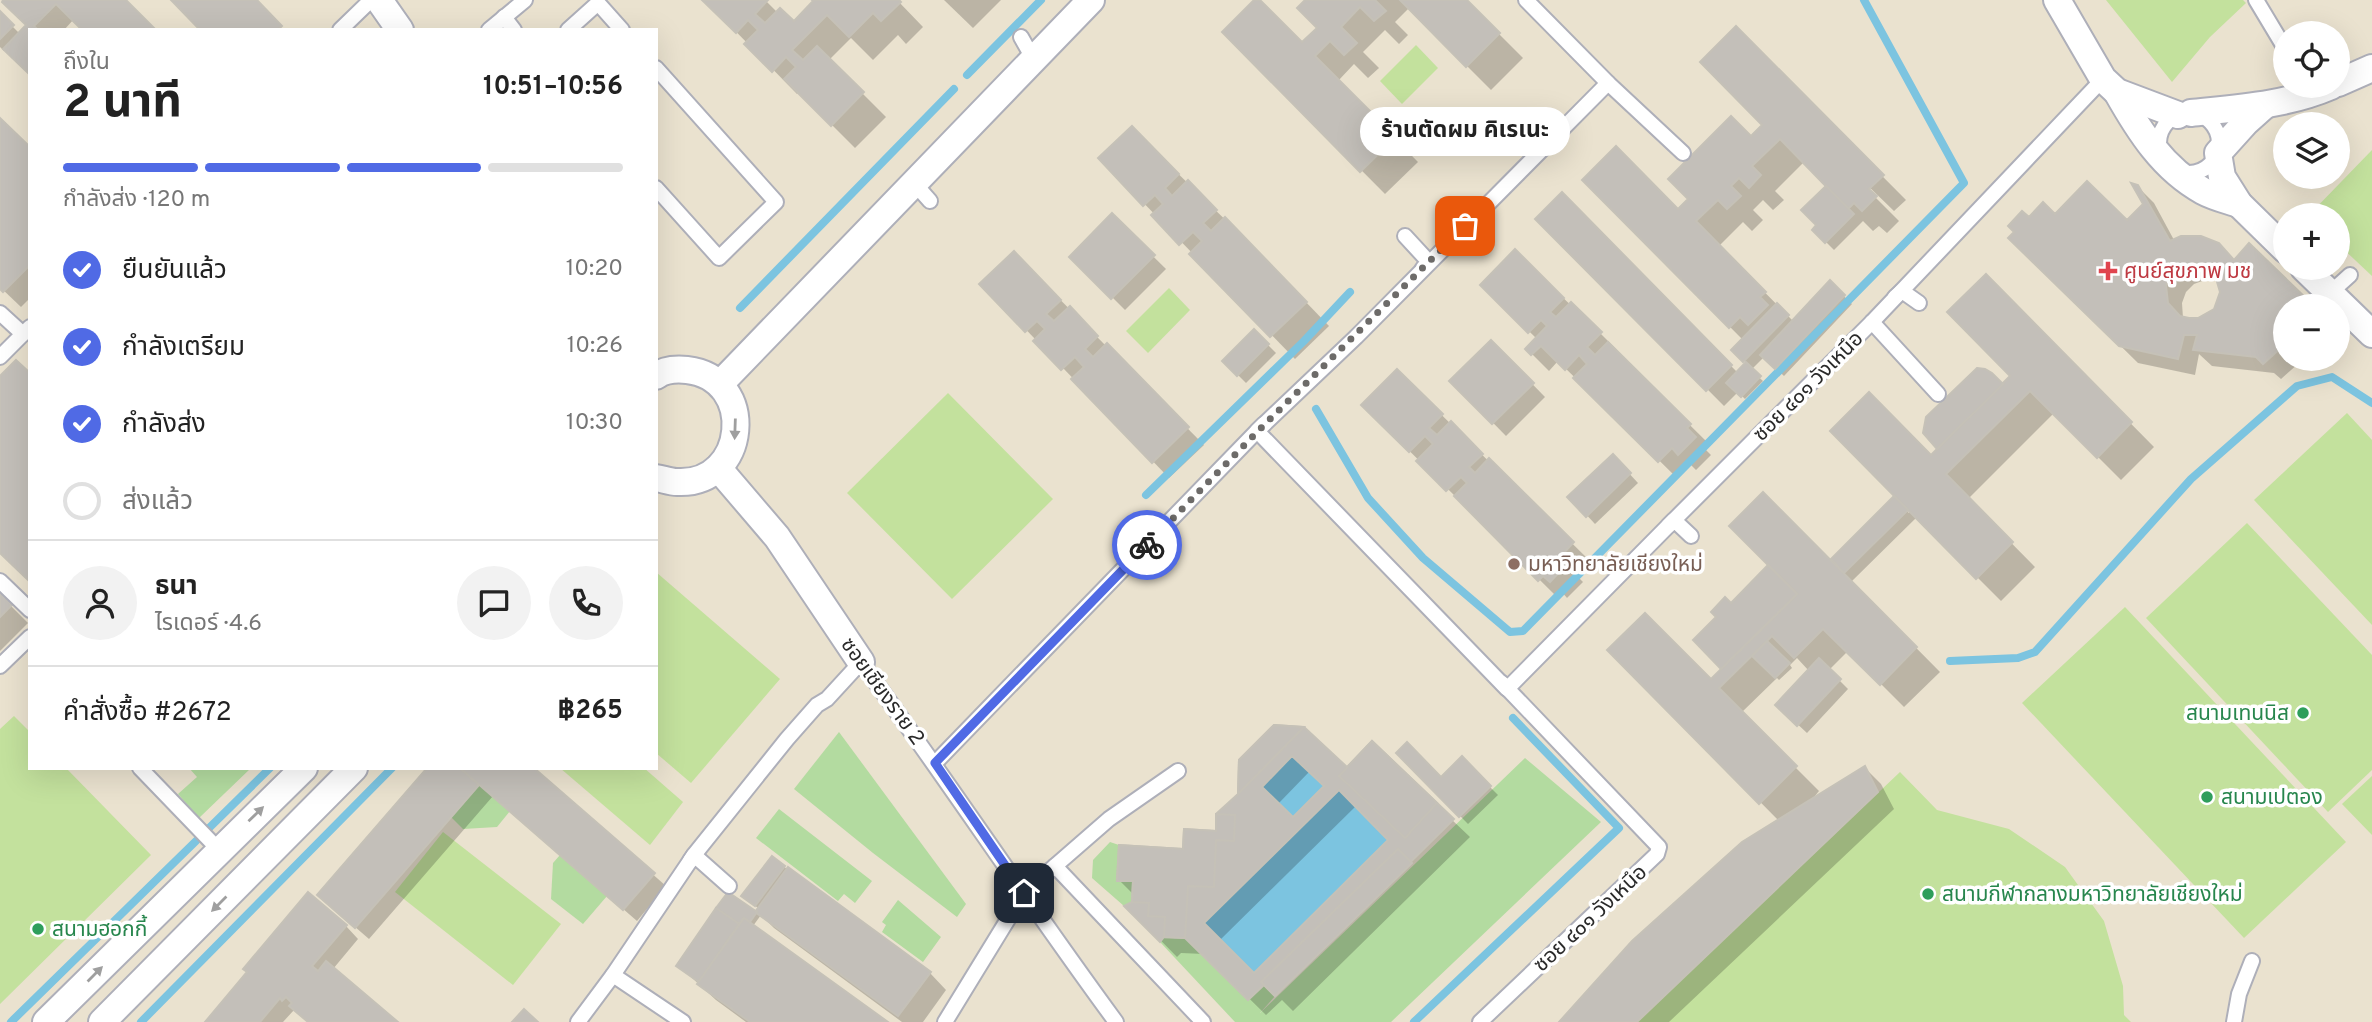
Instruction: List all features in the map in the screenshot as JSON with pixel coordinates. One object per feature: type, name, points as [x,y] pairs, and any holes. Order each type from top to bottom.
[{"type":"street","points":[[379,0],[399,28]]},
{"type":"street","points":[[1033,49],[1092,0]]},
{"type":"street","points":[[2110,86],[2139,130],[2168,165],[2203,191],[2239,204]]},
{"type":"street","points":[[2265,105],[2218,153],[2222,177],[2239,204],[2273,237]]},
{"type":"street","points":[[720,384],[923,192]]},
{"type":"street","points":[[2324,280],[2340,290],[2369,331]]},
{"type":"street","points":[[658,371],[694,371],[720,384],[732,403],[736,421],[733,446],[718,468],[700,479],[678,482],[658,478]]},
{"type":"street","name":"ซอยเชียงราย 2","points":[[718,468],[778,537],[861,662]]},
{"type":"street","points":[[46,1022],[302,770]]},
{"type":"street","points":[[102,1022],[352,770]]},
{"type":"lane","points":[[342,28],[372,0]]},
{"type":"lane","points":[[492,28],[525,0]]},
{"type":"lane","points":[[923,192],[1033,49],[1063,30],[1092,0]]},
{"type":"lane","points":[[1527,0],[1608,83],[1683,153]]},
{"type":"lane","points":[[2057,0],[2110,86],[2184,114],[2204,117],[2214,126],[2219,139],[2218,153],[2211,165],[2200,173],[2186,174],[2168,165],[2158,148],[2159,134],[2166,122],[2184,114],[2265,105],[2286,98]]},
{"type":"lane","points":[[2256,0],[2273,28]]},
{"type":"lane","points":[[570,28],[598,3],[620,28]]},
{"type":"lane","points":[[504,18],[512,28]]},
{"type":"lane","points":[[2350,78],[2372,68]]},
{"type":"lane","points":[[658,70],[776,202],[719,258],[658,190]]},
{"type":"lane","points":[[935,763],[1258,431],[1608,83]]},
{"type":"lane","name":"ซอย ๔๐๑ วังเหนึอ","points":[[1507,688],[2110,86]]},
{"type":"lane","points":[[1405,236],[1430,262]]},
{"type":"lane","points":[[1691,536],[1674,520],[1902,291],[1919,303]]},
{"type":"lane","points":[[0,313],[26,330],[0,357]]},
{"type":"lane","points":[[1872,322],[1938,394]]},
{"type":"lane","name":"ซอย ๔๐๑ วังเหนึอ","points":[[1258,431],[1659,847],[1657,854],[1480,1022]]},
{"type":"lane","points":[[0,581],[28,608]]},
{"type":"lane","points":[[0,666],[27,645]]},
{"type":"lane","points":[[578,1022],[694,855],[810,713],[861,662]]},
{"type":"lane","name":"ซอยเชียงราย 2","points":[[861,662],[1116,1022]]},
{"type":"lane","points":[[142,770],[219,850]]},
{"type":"lane","points":[[945,1022],[1024,893],[1109,819],[1178,771]]},
{"type":"lane","points":[[694,855],[729,886]]},
{"type":"lane","points":[[1055,866],[1203,1022]]},
{"type":"lane","points":[[2234,1022],[2239,995],[2252,961]]},
{"type":"lane","points":[[613,975],[683,1022]]},
{"type":"shaded area","name":"มหาวิทยาลัยเชียงใหม่","points":[[0,0],[2372,0],[2372,1022],[0,1022]]},
{"type":"green space","points":[[2106,0],[2243,0],[2246,3],[2210,37],[2172,82]]},
{"type":"green space","points":[[1416,45],[1438,68],[1402,104],[1380,81]]},
{"type":"green space","points":[[2372,150],[2372,276],[2350,255],[2350,203],[2321,203],[2334,189],[2350,189],[2350,173]]},
{"type":"green space","points":[[1169,288],[1190,310],[1148,353],[1126,331]]},
{"type":"green space","points":[[948,393],[1053,499],[952,599],[847,493]]},
{"type":"green space","points":[[2347,413],[2372,440],[2372,625],[2254,500]]},
{"type":"green space","name":"สนามเทนนิส","points":[[2247,523],[2372,655],[2372,770],[2328,812],[2146,618]]},
{"type":"green space","points":[[658,574],[780,679],[691,783],[658,755]]},
{"type":"green space","name":"สนามเปตอง","points":[[2125,607],[2346,842],[2244,938],[2022,703]]},
{"type":"green space","name":"สนามฮอกกี้","points":[[14,716],[28,730],[28,770],[68,770],[151,855],[0,1004],[0,729]]},
{"type":"green space","points":[[839,732],[966,904],[957,917],[794,789]]},
{"type":"green space","points":[[1525,758],[1601,822],[1391,1022],[1235,1022],[1160,942],[1164,937],[1185,938],[1248,999],[1264,985],[1275,996],[1260,1013]]},
{"type":"green space","points":[[191,770],[249,770],[199,818],[178,794],[197,777]]},
{"type":"green space","points":[[562,770],[646,770],[683,802],[650,845]]},
{"type":"green space","name":"สนามกีฬากลางมหาวิทยาลัยเชียงใหม่","points":[[1900,772],[1937,810],[2009,829],[2065,867],[2104,921],[2123,986],[2124,1015],[2131,1022],[1637,1022]]},
{"type":"green space","points":[[2372,776],[2372,835],[2342,804]]},
{"type":"green space","points":[[479,785],[510,811],[497,827],[463,829],[451,817]]},
{"type":"green space","points":[[779,809],[872,881],[855,903],[844,894],[838,901],[756,838]]},
{"type":"green space","points":[[443,832],[561,924],[513,985],[395,892]]},
{"type":"green space","points":[[1110,842],[1119,845],[1117,880],[1133,881],[1132,902],[1124,906],[1092,878],[1093,860]]},
{"type":"green space","points":[[560,855],[607,896],[583,924],[551,899],[553,863]]},
{"type":"green space","points":[[898,900],[941,937],[923,962],[882,932],[886,925],[882,922]]},
{"type":"water","points":[[1292,756],[1324,786],[1293,817],[1262,787]]},
{"type":"water","points":[[1339,790],[1388,840],[1254,973],[1204,923]]},
{"type":"building","points":[[126,0],[154,28],[80,28],[56,4],[34,26],[36,28],[28,28],[28,73],[3,49],[26,25],[2,2]]},
{"type":"building","points":[[171,0],[257,0],[282,26],[280,28],[198,28]]},
{"type":"building","points":[[702,0],[768,0],[755,14],[765,23],[780,8],[794,21],[812,0],[901,2],[881,21],[873,13],[849,37],[827,15],[792,50],[803,60],[817,46],[864,92],[831,126],[784,79],[796,67],[786,57],[772,72],[744,44],[758,30],[748,20],[736,33]]},
{"type":"building","points":[[1254,0],[1260,0],[1302,42],[1317,28],[1297,8],[1305,0],[1375,0],[1386,11],[1374,21],[1360,7],[1341,27],[1357,43],[1344,55],[1330,41],[1315,56],[1396,137],[1360,172],[1222,32]]},
{"type":"building","points":[[1400,0],[1467,0],[1500,33],[1466,67]]},
{"type":"building","points":[[0,11],[14,25],[0,39]]},
{"type":"building","points":[[1736,26],[1884,175],[1869,189],[1877,196],[1862,211],[1854,203],[1848,209],[1780,139],[1752,166],[1761,175],[1749,188],[1739,178],[1731,186],[1741,196],[1727,209],[1718,200],[1696,221],[1766,292],[1760,297],[1768,305],[1748,325],[1740,317],[1729,328],[1582,180],[1616,146],[1678,209],[1688,199],[1668,179],[1731,116],[1751,136],[1762,125],[1700,62]]},
{"type":"building","points":[[0,118],[28,145],[28,267],[3,292],[0,289]]},
{"type":"building","points":[[1132,126],[1179,174],[1165,188],[1172,196],[1188,180],[1217,210],[1203,223],[1211,231],[1225,217],[1307,302],[1270,337],[1189,254],[1202,241],[1193,232],[1179,245],[1151,215],[1163,204],[1155,195],[1143,206],[1098,158]]},
{"type":"building","name":"ศูนย์สุขภาพ มช","points":[[2087,181],[2127,220],[2143,204],[2131,183],[2138,185],[2170,241],[2181,236],[2201,236],[2219,243],[2234,260],[2249,243],[2273,266],[2273,280],[2287,280],[2302,294],[2273,294],[2273,355],[2263,364],[2256,357],[2193,350],[2197,335],[2184,335],[2178,359],[2119,346],[2008,238],[2014,232],[2008,226],[2022,211],[2029,217],[2043,202],[2055,214]],"holes":[[[2198,263],[2215,275],[2220,292],[2214,309],[2198,318],[2189,318],[2180,316],[2168,303],[2166,285],[2177,268]]]},
{"type":"building","points":[[1826,186],[1854,214],[1825,243],[1812,230],[1816,225],[1801,210]]},
{"type":"building","points":[[1562,192],[1732,365],[1706,391],[1535,219]]},
{"type":"building","points":[[1112,213],[1155,255],[1111,299],[1069,257]]},
{"type":"building","points":[[1515,249],[1564,298],[1550,312],[1556,317],[1571,302],[1602,332],[1587,347],[1595,355],[1608,342],[1691,424],[1687,428],[1696,437],[1678,455],[1672,448],[1658,462],[1573,378],[1587,364],[1579,355],[1565,370],[1541,346],[1531,355],[1525,349],[1547,326],[1541,320],[1528,333],[1480,285]]},
{"type":"building","points":[[1014,251],[1061,300],[1046,314],[1054,321],[1070,306],[1098,336],[1085,349],[1093,357],[1107,343],[1189,427],[1152,463],[1071,379],[1084,367],[1075,357],[1061,370],[1033,341],[1045,329],[1037,321],[1025,332],[979,284]]},
{"type":"building","points":[[1986,274],[2132,422],[2097,458],[2030,391],[1946,474],[2013,542],[1976,579],[1830,431],[1869,392],[1931,455],[2010,376],[1947,312]]},
{"type":"building","points":[[1830,280],[1845,295],[1775,369],[1760,355]]},
{"type":"building","points":[[1777,303],[1789,315],[1743,362],[1731,350]]},
{"type":"building","points":[[1254,329],[1269,344],[1237,376],[1222,361]]},
{"type":"building","points":[[1491,340],[1534,383],[1492,424],[1449,381]]},
{"type":"building","points":[[16,360],[28,371],[28,580],[0,553],[0,376]]},
{"type":"building","points":[[1746,362],[1761,376],[1741,397],[1726,383]]},
{"type":"building","points":[[1977,368],[1992,373],[2003,384],[1937,449],[1923,433],[1926,417]]},
{"type":"building","points":[[1397,369],[1443,414],[1429,428],[1437,435],[1451,421],[1483,454],[1469,467],[1475,473],[1489,458],[1574,542],[1560,557],[1567,564],[1550,582],[1543,576],[1538,581],[1454,496],[1467,483],[1461,477],[1446,491],[1416,461],[1433,444],[1425,436],[1409,452],[1361,405]]},
{"type":"building","points":[[1613,454],[1631,473],[1586,517],[1567,497]]},
{"type":"building","points":[[1763,492],[1917,647],[1880,685],[1823,629],[1794,658],[1772,636],[1719,688],[1797,766],[1759,804],[1607,650],[1645,613],[1711,679],[1797,594],[1729,526]]},
{"type":"building","points":[[1894,496],[1908,510],[1844,573],[1831,559]]},
{"type":"building","points":[[1768,565],[1797,594],[1721,669],[1693,640],[1716,617],[1711,612],[1725,597],[1731,603]]},
{"type":"building","points":[[0,592],[12,605],[0,617]]},
{"type":"building","points":[[1767,641],[1790,663],[1775,678],[1752,656]]},
{"type":"building","points":[[1819,658],[1841,679],[1797,726],[1775,705]]},
{"type":"building","points":[[1274,725],[1304,727],[1347,767],[1372,741],[1454,819],[1275,996],[1264,985],[1248,1000],[1185,938],[1164,937],[1160,942],[1124,906],[1132,902],[1133,881],[1117,881],[1119,845],[1183,849],[1184,829],[1216,831],[1216,814],[1238,794],[1239,760]],"holes":[[[1292,756],[1324,786],[1293,817],[1262,787]],[[1339,790],[1388,840],[1254,973],[1204,923]]]},
{"type":"building","points":[[1274,725],[1304,727],[1238,794],[1239,760]]},
{"type":"building","points":[[1372,741],[1437,803],[1405,838],[1339,776]]},
{"type":"building","points":[[1407,742],[1441,777],[1462,756],[1491,786],[1459,817],[1396,753]]},
{"type":"building","points":[[1865,766],[1878,792],[1637,1022],[1559,1022],[1632,941],[1742,842]]},
{"type":"building","points":[[425,770],[462,770],[479,785],[355,928],[317,895]]},
{"type":"building","points":[[462,770],[536,770],[655,873],[623,910]]},
{"type":"building","points":[[1216,814],[1235,815],[1234,841],[1216,840],[1214,887],[1188,886],[1185,938],[1164,937],[1165,917],[1148,916],[1149,903],[1132,902],[1133,881],[1117,881],[1119,845],[1183,849],[1184,829],[1216,831]]},
{"type":"building","points":[[1398,849],[1412,863],[1275,996],[1261,982]]},
{"type":"building","points":[[772,856],[785,866],[755,906],[741,896]]},
{"type":"building","points":[[788,867],[931,972],[898,1016],[755,912]]},
{"type":"building","points":[[308,892],[347,925],[312,966],[318,971],[326,961],[398,1022],[308,1022],[289,1006],[292,1003],[286,997],[282,1001],[280,998],[260,1022],[205,1022],[247,972],[243,969]]},
{"type":"building","points":[[728,892],[757,912],[750,922],[744,918],[739,924],[716,908]]},
{"type":"building","points":[[716,908],[739,924],[699,982],[676,966]]},
{"type":"building","points":[[744,918],[888,1022],[750,1022],[697,984]]},
{"type":"building","points":[[524,1009],[538,1022],[512,1022]]},
{"type":"waterway","points":[[967,75],[1041,0]]},
{"type":"waterway","points":[[1316,409],[1368,498],[1423,558],[1510,632],[1523,631],[1964,183],[1864,0]]},
{"type":"waterway","points":[[740,308],[954,89]]},
{"type":"waterway","points":[[1146,495],[1304,341],[1350,292]]},
{"type":"waterway","points":[[1950,661],[2018,658],[2035,652],[2191,479],[2297,386],[2332,377],[2372,403]]},
{"type":"waterway","points":[[1414,1022],[1619,828],[1513,718]]},
{"type":"waterway","points":[[207,830],[268,770]]},
{"type":"waterway","points":[[141,1022],[390,770]]},
{"type":"waterway","points":[[11,1022],[196,841]]},
{"type":"way so far","points":[[1147,545],[1465,226]]},
{"type":"place","name":"ร้านตัดผม คิเรเนะ","points":[[1465,226]]},
{"type":"place","name":"ศูนย์สุขภาพ มช","points":[[2108,271]]},
{"type":"place","name":"มหาวิทยาลัยเชียงใหม่","points":[[1514,564]]},
{"type":"place","name":"สนามเทนนิส","points":[[2303,713]]},
{"type":"place","name":"สนามเปตอง","points":[[2207,797]]},
{"type":"place","name":"สนามกีฬากลางมหาวิทยาลัยเชียงใหม่","points":[[1928,894]]},
{"type":"place","name":"สนามฮอกกี้","points":[[38,929]]},
{"type":"route","points":[[1024,893],[935,763],[1147,545]]}]
